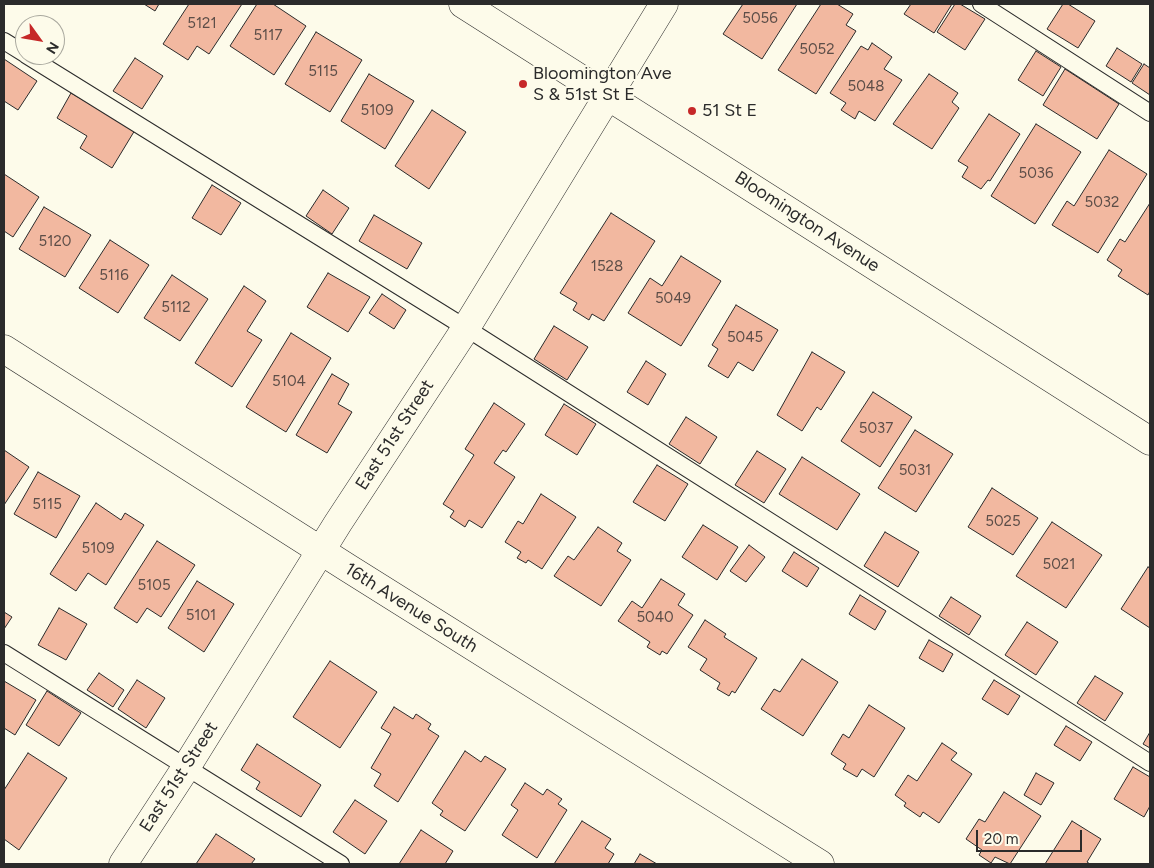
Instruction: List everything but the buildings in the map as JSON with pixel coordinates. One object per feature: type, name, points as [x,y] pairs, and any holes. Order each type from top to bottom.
[{"type":"street","name":"Bloomington Avenue","points":[[463,4],[1150,441]]},
{"type":"street","name":"East 51st Street","points":[[123,864],[187,766],[321,550],[466,328],[664,4]]},
{"type":"street","name":"16th Avenue South","points":[[4,348],[820,864]]},
{"type":"lane","points":[[981,4],[1150,113]]},
{"type":"lane","points":[[4,41],[15,48]]},
{"type":"lane","points":[[42,65],[466,328],[1150,762]]},
{"type":"lane","points":[[4,653],[341,864]]},
{"type":"place","name":"Bloomington Ave S & 51st St E","points":[[523,84]]},
{"type":"place","name":"51 St E","points":[[692,111]]}]
